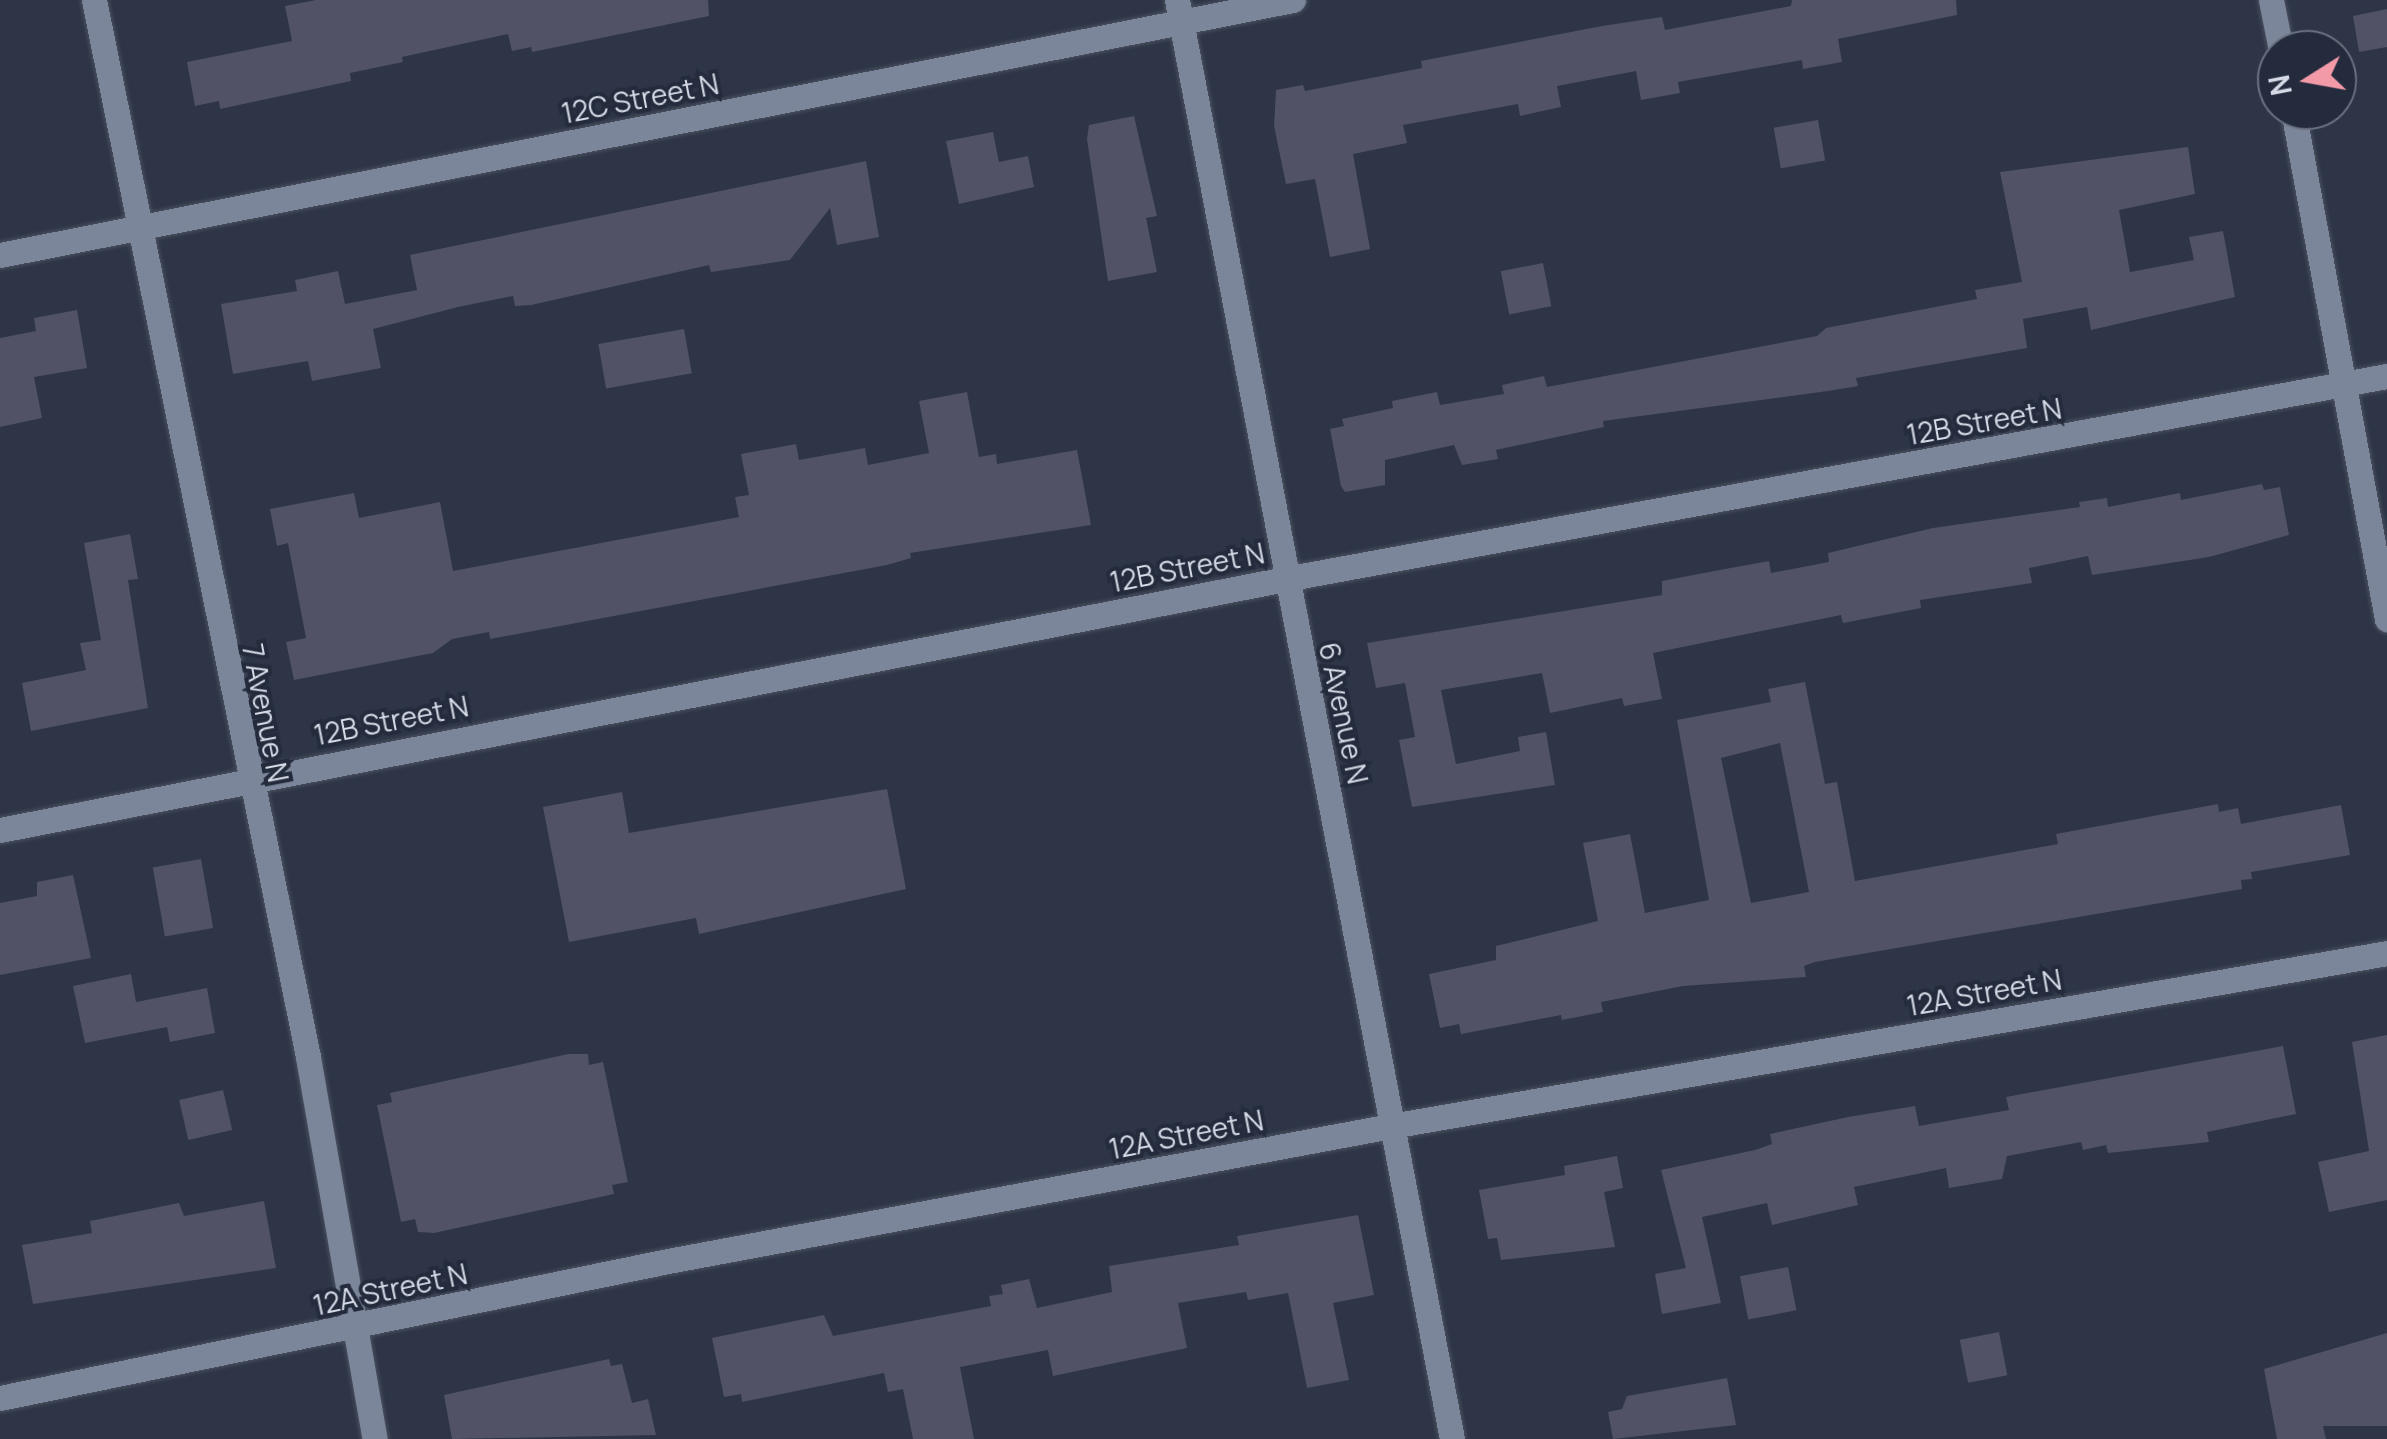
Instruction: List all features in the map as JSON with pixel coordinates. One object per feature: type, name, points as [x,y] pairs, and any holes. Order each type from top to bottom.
[{"type":"street","name":"7 Avenue N","points":[[94,0],[308,1057],[375,1439]]},
{"type":"street","name":"12C Street N","points":[[0,255],[1179,10],[1293,0]]},
{"type":"street","points":[[2270,0],[2277,30]]},
{"type":"street","name":"6 Avenue N","points":[[1179,10],[1452,1439]]},
{"type":"street","points":[[2296,130],[2387,619]]},
{"type":"street","name":"12B Street N","points":[[0,830],[249,778],[1285,579],[2387,376]]},
{"type":"street","name":"12A Street N","points":[[0,1398],[668,1261],[1392,1126],[2387,952]]},
{"type":"building","points":[[316,0],[708,0],[709,16],[532,52],[531,47],[512,51],[508,34],[402,57],[403,62],[350,73],[351,81],[220,109],[219,101],[195,106],[187,62],[292,41],[285,6]]},
{"type":"building","points":[[1792,0],[1956,0],[1957,15],[1838,39],[1842,62],[1803,69],[1802,60],[1678,82],[1680,93],[1641,100],[1636,71],[1557,86],[1561,107],[1520,116],[1518,104],[1403,125],[1407,143],[1353,154],[1370,249],[1330,257],[1315,179],[1286,184],[1274,126],[1276,90],[1303,85],[1305,91],[1422,68],[1421,61],[1602,26],[1662,17],[1665,30],[1791,6]]},
{"type":"building","points":[[2387,9],[2387,47],[2359,52],[2353,16]]},
{"type":"building","points":[[1134,116],[1157,216],[1146,218],[1157,272],[1108,281],[1087,139],[1089,125]]},
{"type":"building","points":[[1818,120],[1825,160],[1781,168],[1774,128]]},
{"type":"building","points":[[993,132],[999,162],[1028,156],[1034,187],[959,204],[946,141]]},
{"type":"building","points":[[2188,147],[2195,194],[2119,210],[2130,272],[2194,260],[2189,237],[2223,231],[2235,297],[2091,330],[2087,307],[2023,319],[2027,348],[1856,378],[1858,386],[1603,421],[1604,427],[1496,450],[1498,459],[1462,465],[1454,445],[1385,460],[1385,485],[1345,492],[1341,486],[1330,429],[1344,426],[1342,419],[1393,408],[1392,401],[1437,392],[1440,405],[1504,394],[1502,385],[1544,376],[1547,387],[1817,336],[1826,328],[1977,299],[1975,290],[2022,282],[2000,172]]},
{"type":"building","points":[[866,161],[879,237],[837,245],[830,208],[790,260],[711,272],[709,265],[531,305],[515,306],[513,296],[373,329],[381,368],[312,381],[308,361],[233,374],[221,304],[297,291],[295,280],[338,271],[345,304],[417,290],[410,255]]},
{"type":"building","points":[[1543,263],[1551,306],[1509,314],[1501,271]]},
{"type":"building","points":[[77,310],[87,368],[34,377],[42,418],[0,427],[0,338],[36,331],[34,318]]},
{"type":"building","points":[[684,329],[692,373],[606,388],[598,344]]},
{"type":"building","points":[[967,392],[979,457],[996,454],[997,464],[1077,450],[1091,525],[910,553],[911,558],[887,565],[490,639],[489,632],[452,639],[433,653],[294,680],[286,642],[306,638],[288,543],[277,546],[270,509],[354,493],[359,518],[440,502],[453,571],[739,517],[735,497],[749,495],[741,454],[796,444],[799,460],[865,448],[868,465],[929,453],[919,401]]},
{"type":"building","points":[[2262,484],[2264,490],[2280,487],[2289,535],[2209,557],[2092,575],[2088,556],[2029,568],[2032,583],[1920,600],[1921,608],[1843,623],[1841,615],[1653,653],[1662,699],[1624,706],[1622,698],[1550,713],[1542,673],[1441,690],[1456,764],[1520,751],[1518,737],[1546,732],[1555,785],[1412,807],[1399,740],[1415,737],[1405,683],[1376,688],[1367,643],[1662,595],[1662,581],[1769,561],[1771,573],[1829,562],[1828,553],[1933,528],[2080,507],[2079,502],[2107,498],[2108,507],[2180,493],[2181,500]]},
{"type":"building","points":[[130,534],[138,579],[128,580],[148,708],[31,731],[22,683],[86,670],[80,643],[101,640],[84,543]]},
{"type":"building","points":[[1805,682],[1825,784],[1837,782],[1855,881],[2058,844],[2056,834],[2218,804],[2219,812],[2238,808],[2241,824],[2341,805],[2350,855],[2251,872],[2252,879],[2241,880],[2242,889],[1815,962],[1804,966],[1806,977],[1683,986],[1601,1002],[1603,1012],[1562,1020],[1561,1015],[1461,1034],[1459,1024],[1440,1028],[1429,974],[1496,960],[1496,946],[1598,921],[1583,843],[1630,834],[1645,913],[1709,900],[1677,720],[1771,702],[1768,689]],"holes":[[[1780,743],[1809,892],[1751,903],[1721,758]]]},
{"type":"building","points":[[887,789],[906,889],[699,934],[696,918],[569,942],[543,807],[622,792],[629,833]]},
{"type":"building","points":[[201,859],[213,928],[165,936],[153,868]]},
{"type":"building","points":[[73,875],[91,958],[0,975],[0,903],[37,896],[37,882]]},
{"type":"building","points":[[131,974],[136,1002],[207,988],[215,1033],[170,1042],[167,1027],[85,1043],[73,986]]},
{"type":"building","points":[[2387,1035],[2387,1200],[2329,1212],[2318,1162],[2369,1151],[2352,1042]]},
{"type":"building","points":[[2283,1046],[2296,1114],[2207,1132],[2209,1142],[2108,1153],[2106,1145],[2083,1150],[2081,1142],[2007,1156],[2002,1179],[1949,1188],[1946,1168],[1854,1187],[1858,1205],[1772,1225],[1767,1203],[1702,1217],[1721,1303],[1662,1314],[1655,1274],[1686,1268],[1661,1170],[1755,1150],[1772,1144],[1770,1134],[1848,1117],[1915,1106],[1919,1126],[2009,1110],[2006,1097]]},
{"type":"building","points":[[568,1054],[588,1054],[589,1065],[603,1062],[628,1182],[612,1185],[614,1194],[434,1233],[418,1232],[415,1219],[401,1222],[377,1105],[392,1102],[390,1093]]},
{"type":"building","points":[[223,1090],[232,1130],[188,1140],[179,1100]]},
{"type":"building","points":[[1617,1156],[1623,1188],[1604,1192],[1615,1247],[1501,1260],[1497,1238],[1488,1239],[1479,1190],[1565,1175],[1564,1166]]},
{"type":"building","points":[[264,1201],[276,1268],[33,1304],[22,1245],[92,1233],[90,1221],[179,1203],[184,1216]]},
{"type":"building","points":[[1358,1215],[1374,1295],[1333,1303],[1349,1380],[1307,1388],[1288,1293],[1248,1300],[1246,1292],[1178,1303],[1187,1348],[1053,1376],[1048,1350],[960,1367],[974,1439],[913,1439],[903,1389],[888,1392],[884,1373],[742,1402],[741,1394],[724,1397],[712,1338],[824,1315],[833,1336],[991,1306],[989,1296],[1003,1294],[1001,1285],[1029,1279],[1037,1308],[1112,1292],[1109,1266],[1239,1245],[1237,1236]]},
{"type":"building","points":[[1788,1267],[1796,1310],[1748,1320],[1740,1276]]},
{"type":"building","points":[[1999,1332],[2007,1375],[1968,1383],[1960,1340]]},
{"type":"building","points":[[2387,1333],[2387,1426],[2323,1426],[2326,1439],[2277,1439],[2264,1369]]},
{"type":"building","points":[[609,1359],[611,1366],[622,1364],[632,1403],[648,1399],[656,1435],[452,1439],[444,1395]]},
{"type":"building","points":[[1727,1378],[1736,1425],[1613,1439],[1608,1412],[1622,1409],[1627,1396]]}]
